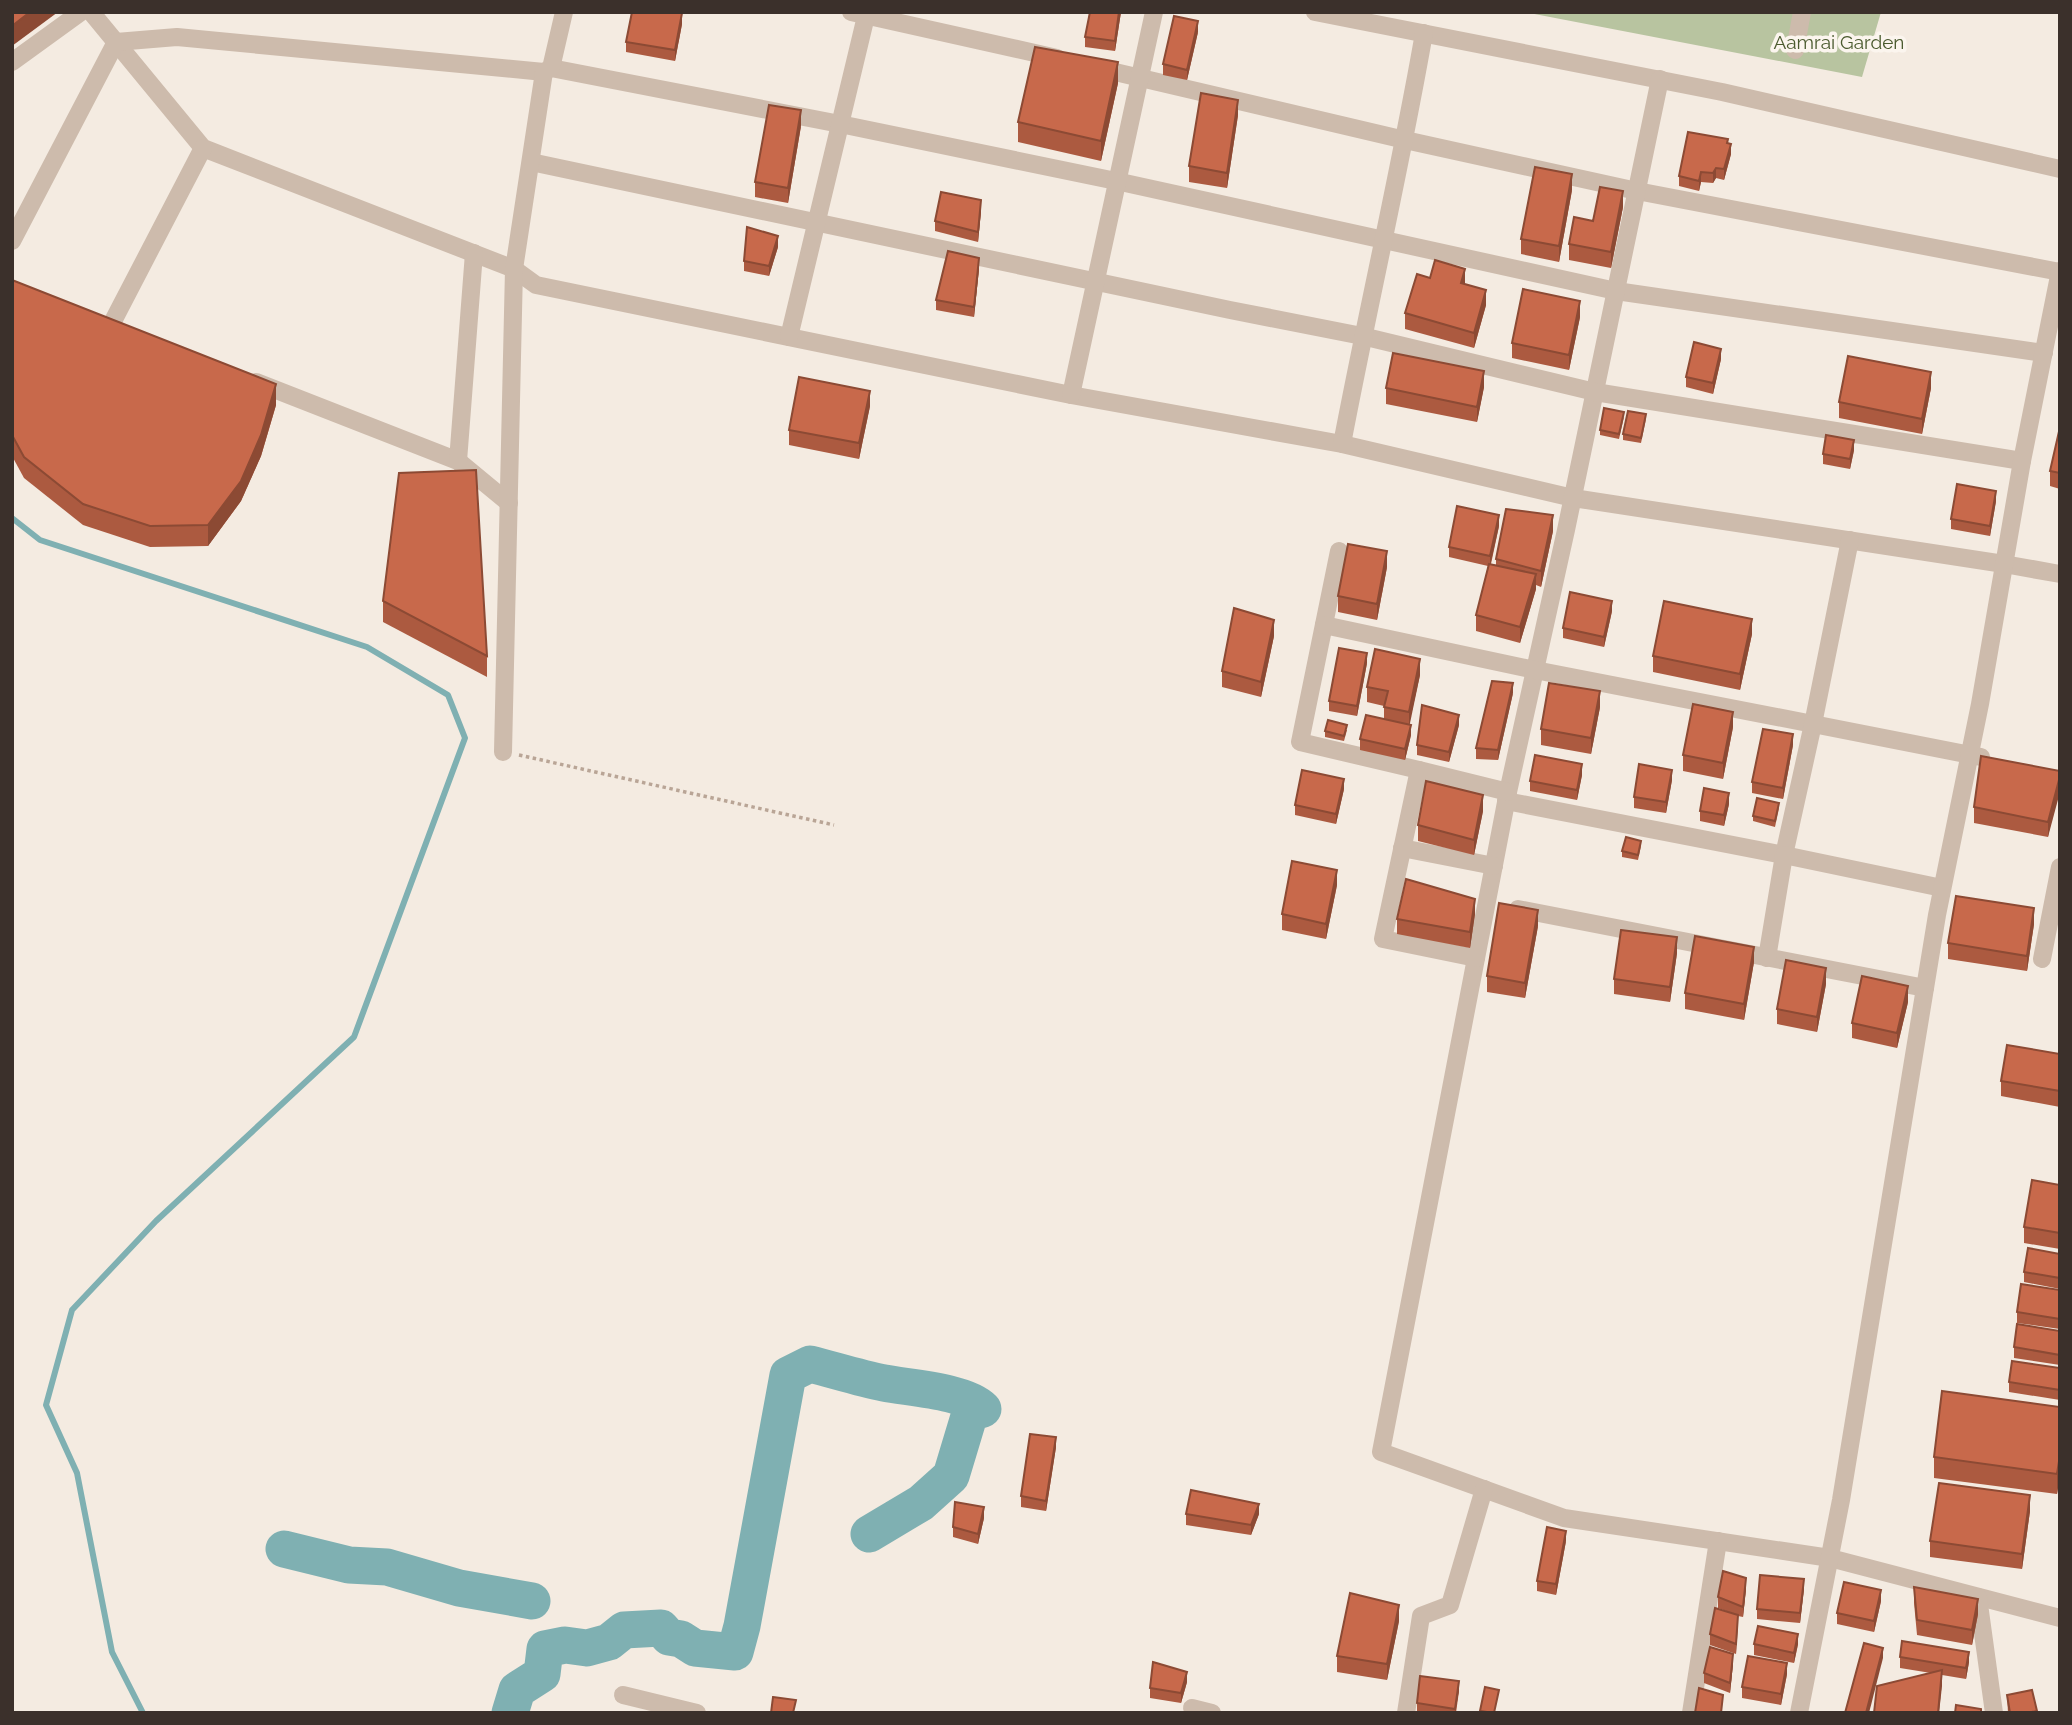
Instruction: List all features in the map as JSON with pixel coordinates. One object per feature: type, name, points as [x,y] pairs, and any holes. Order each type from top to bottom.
[{"type":"street","points":[[12,62],[82,12]]},
{"type":"street","points":[[91,12],[203,148],[514,269],[536,285],[1071,395],[1342,444],[1573,498],[2060,574]]},
{"type":"street","points":[[503,752],[514,269],[548,70],[564,12]]},
{"type":"street","points":[[1071,395],[1154,12]]},
{"type":"street","points":[[1315,12],[1722,92],[2060,169]]},
{"type":"street","points":[[1795,50],[1802,12]]},
{"type":"street","points":[[789,337],[840,124],[861,13],[1405,140],[1637,191],[2060,272],[1942,888],[1846,1473],[1799,1713]]},
{"type":"street","points":[[1342,444],[1362,336],[1405,140],[1424,33]]},
{"type":"street","points":[[116,42],[177,37],[548,70],[840,124],[1116,181],[1616,291],[2044,353]]},
{"type":"street","points":[[12,241],[116,42]]},
{"type":"street","points":[[1660,79],[1573,498],[1507,797],[1381,1452],[1564,1518],[1830,1558],[2060,1618]]},
{"type":"street","points":[[111,325],[203,148]]},
{"type":"street","points":[[531,162],[1362,336],[1595,393],[2022,461]]},
{"type":"street","points":[[458,461],[474,253]]},
{"type":"street","points":[[240,375],[458,461],[509,503]]},
{"type":"street","points":[[1766,958],[1784,855],[1850,540]]},
{"type":"street","points":[[1339,551],[1300,742],[1419,770],[1507,797],[1942,888]]},
{"type":"street","points":[[1324,625],[1535,670],[1995,760]]},
{"type":"street","points":[[1419,770],[1383,939],[1476,958]]},
{"type":"street","points":[[1402,848],[1494,866]]},
{"type":"street","points":[[2042,960],[2060,867]]},
{"type":"street","points":[[1487,903],[1925,988]]},
{"type":"street","points":[[1406,1713],[1421,1616],[1450,1605],[1484,1489]]},
{"type":"street","points":[[1690,1713],[1718,1541]]},
{"type":"street","points":[[1978,1597],[1994,1713]]},
{"type":"street","points":[[623,1695],[697,1713]]},
{"type":"street","points":[[1192,1708],[1212,1713]]},
{"type":"path","points":[[503,752],[834,825]]},
{"type":"green space","name":"Aamrai Garden","points":[[1524,12],[1881,12],[1862,77]]},
{"type":"building","points":[[12,12],[30,12],[12,26]]},
{"type":"building","points":[[632,12],[682,13],[675,50],[626,42]]},
{"type":"building","points":[[1090,12],[1119,12],[1115,41],[1085,37]]},
{"type":"building","points":[[1174,16],[1198,21],[1187,70],[1163,64]]},
{"type":"building","points":[[1035,47],[1118,62],[1101,141],[1018,122]]},
{"type":"building","points":[[1201,93],[1238,100],[1227,173],[1189,166]]},
{"type":"building","points":[[769,105],[801,110],[788,188],[755,182]]},
{"type":"building","points":[[1688,132],[1728,139],[1727,143],[1731,144],[1724,169],[1716,168],[1713,173],[1701,172],[1699,181],[1679,176]]},
{"type":"building","points":[[1535,167],[1572,174],[1559,246],[1521,239]]},
{"type":"building","points":[[1600,187],[1623,191],[1611,252],[1569,244],[1574,217],[1593,221]]},
{"type":"building","points":[[941,192],[981,200],[978,232],[935,221]]},
{"type":"building","points":[[747,227],[778,236],[769,266],[744,261]]},
{"type":"building","points":[[948,251],[979,258],[974,307],[936,300]]},
{"type":"building","points":[[1435,260],[1465,269],[1461,283],[1486,290],[1474,333],[1405,313],[1417,274],[1430,278]]},
{"type":"building","points":[[12,280],[276,384],[261,435],[241,481],[208,525],[150,526],[83,504],[24,457],[12,435]]},
{"type":"building","points":[[1523,289],[1580,301],[1569,355],[1512,343]]},
{"type":"building","points":[[1694,342],[1721,349],[1713,383],[1686,377]]},
{"type":"building","points":[[1393,353],[1484,371],[1477,407],[1386,388]]},
{"type":"building","points":[[1848,356],[1931,372],[1922,419],[1839,402]]},
{"type":"building","points":[[799,377],[870,391],[859,443],[789,430]]},
{"type":"building","points":[[1604,408],[1624,412],[1619,434],[1600,430]]},
{"type":"building","points":[[1628,411],[1646,414],[1641,438],[1623,434]]},
{"type":"building","points":[[2060,427],[2060,473],[2050,471]]},
{"type":"building","points":[[1826,435],[1854,440],[1850,459],[1823,454]]},
{"type":"building","points":[[476,470],[487,656],[383,601],[399,473]]},
{"type":"building","points":[[1957,484],[1996,491],[1990,526],[1951,519]]},
{"type":"building","points":[[1457,506],[1499,515],[1490,556],[1449,547]]},
{"type":"building","points":[[1506,509],[1553,515],[1541,571],[1496,559]]},
{"type":"building","points":[[1348,544],[1387,551],[1377,604],[1338,596]]},
{"type":"building","points":[[1489,564],[1536,574],[1520,627],[1476,615]]},
{"type":"building","points":[[1570,592],[1612,601],[1604,637],[1563,628]]},
{"type":"building","points":[[1664,601],[1752,619],[1740,674],[1653,656]]},
{"type":"building","points":[[1234,608],[1274,620],[1261,682],[1222,671]]},
{"type":"building","points":[[1339,648],[1367,653],[1357,706],[1329,701]]},
{"type":"building","points":[[1375,649],[1420,659],[1409,712],[1384,707],[1388,691],[1367,687]]},
{"type":"building","points":[[1492,681],[1513,683],[1498,750],[1476,748]]},
{"type":"building","points":[[1549,683],[1600,691],[1591,738],[1541,729]]},
{"type":"building","points":[[1693,704],[1733,712],[1723,763],[1683,755]]},
{"type":"building","points":[[1422,705],[1459,715],[1449,752],[1417,745]]},
{"type":"building","points":[[1366,715],[1411,725],[1405,749],[1360,739]]},
{"type":"building","points":[[1328,720],[1347,725],[1344,736],[1325,731]]},
{"type":"building","points":[[1763,729],[1793,734],[1783,788],[1752,782]]},
{"type":"building","points":[[1535,755],[1582,764],[1577,790],[1530,781]]},
{"type":"building","points":[[1981,756],[2060,771],[2048,822],[1974,807]]},
{"type":"building","points":[[1639,764],[1672,770],[1666,802],[1634,797]]},
{"type":"building","points":[[1302,770],[1344,779],[1336,814],[1295,805]]},
{"type":"building","points":[[1426,781],[1483,795],[1474,840],[1418,825]]},
{"type":"building","points":[[1704,788],[1729,793],[1724,815],[1700,811]]},
{"type":"building","points":[[1757,798],[1779,803],[1775,821],[1753,816]]},
{"type":"building","points":[[1626,837],[1641,841],[1638,855],[1622,851]]},
{"type":"building","points":[[1292,861],[1337,870],[1326,924],[1282,914]]},
{"type":"building","points":[[1406,879],[1475,899],[1470,932],[1397,919]]},
{"type":"building","points":[[1956,896],[2034,908],[2027,956],[1948,943]]},
{"type":"building","points":[[1499,903],[1538,910],[1525,983],[1487,976]]},
{"type":"building","points":[[1621,930],[1677,937],[1670,987],[1614,979]]},
{"type":"building","points":[[1695,936],[1754,947],[1744,1004],[1685,993]]},
{"type":"building","points":[[1786,960],[1826,968],[1817,1017],[1777,1009]]},
{"type":"building","points":[[1862,976],[1908,986],[1897,1033],[1852,1023]]},
{"type":"building","points":[[2007,1045],[2060,1054],[2060,1091],[2001,1081]]},
{"type":"building","points":[[2032,1180],[2060,1185],[2060,1233],[2024,1227]]},
{"type":"building","points":[[2028,1248],[2060,1254],[2060,1278],[2024,1272]]},
{"type":"building","points":[[2021,1284],[2060,1290],[2060,1319],[2017,1312]]},
{"type":"building","points":[[2017,1324],[2060,1331],[2060,1355],[2014,1347]]},
{"type":"building","points":[[2012,1361],[2060,1368],[2060,1390],[2009,1382]]},
{"type":"building","points":[[1942,1391],[2060,1407],[2060,1455],[2057,1474],[1934,1457]]},
{"type":"building","points":[[1030,1434],[1056,1437],[1046,1501],[1021,1496]]},
{"type":"building","points":[[1939,1483],[2030,1495],[2022,1554],[1930,1541]]},
{"type":"building","points":[[1191,1490],[1259,1504],[1251,1525],[1186,1514]]},
{"type":"building","points":[[955,1502],[984,1507],[978,1534],[953,1527]]},
{"type":"building","points":[[1547,1527],[1566,1531],[1556,1584],[1537,1581]]},
{"type":"building","points":[[1723,1571],[1746,1578],[1743,1607],[1718,1597]]},
{"type":"building","points":[[1760,1575],[1804,1579],[1800,1613],[1757,1609]]},
{"type":"building","points":[[1844,1582],[1881,1590],[1874,1621],[1837,1613]]},
{"type":"building","points":[[1914,1587],[1978,1599],[1972,1630],[1917,1620]]},
{"type":"building","points":[[1350,1593],[1399,1605],[1387,1664],[1337,1656]]},
{"type":"building","points":[[1715,1608],[1738,1615],[1736,1644],[1710,1634]]},
{"type":"building","points":[[1758,1626],[1798,1634],[1794,1653],[1754,1644]]},
{"type":"building","points":[[1902,1641],[1969,1652],[1966,1668],[1900,1657]]},
{"type":"building","points":[[1864,1643],[1883,1648],[1866,1713],[1845,1713]]},
{"type":"building","points":[[1710,1647],[1733,1654],[1730,1683],[1704,1673]]},
{"type":"building","points":[[1748,1656],[1787,1663],[1781,1694],[1742,1687]]},
{"type":"building","points":[[1153,1662],[1187,1672],[1181,1693],[1150,1688]]},
{"type":"building","points":[[1942,1670],[1938,1713],[1874,1713],[1877,1686]]},
{"type":"building","points":[[1420,1676],[1459,1681],[1455,1709],[1417,1703]]},
{"type":"building","points":[[1485,1687],[1499,1690],[1494,1713],[1480,1711]]},
{"type":"building","points":[[1699,1688],[1723,1695],[1721,1713],[1695,1713]]},
{"type":"building","points":[[2032,1690],[2037,1711],[2010,1713],[2007,1695]]},
{"type":"building","points":[[773,1697],[796,1700],[793,1713],[771,1713]]},
{"type":"building","points":[[1956,1705],[1981,1709],[1981,1713],[1955,1713]]},
{"type":"waterway","points":[[12,518],[40,540],[367,647],[448,695],[465,738],[354,1037],[156,1221],[72,1310],[46,1405],[77,1473],[112,1652],[143,1713]]},
{"type":"waterway","points":[[510,1713],[517,1690],[542,1674],[545,1649],[565,1645],[587,1648],[609,1642],[624,1630],[661,1628],[669,1637],[681,1639],[695,1648],[735,1652],[788,1375],[810,1364],[875,1381],[951,1394],[983,1409],[970,1413],[951,1476],[921,1503],[869,1534]]},
{"type":"waterway","points":[[284,1549],[349,1565],[387,1567],[459,1588],[532,1601]]}]
